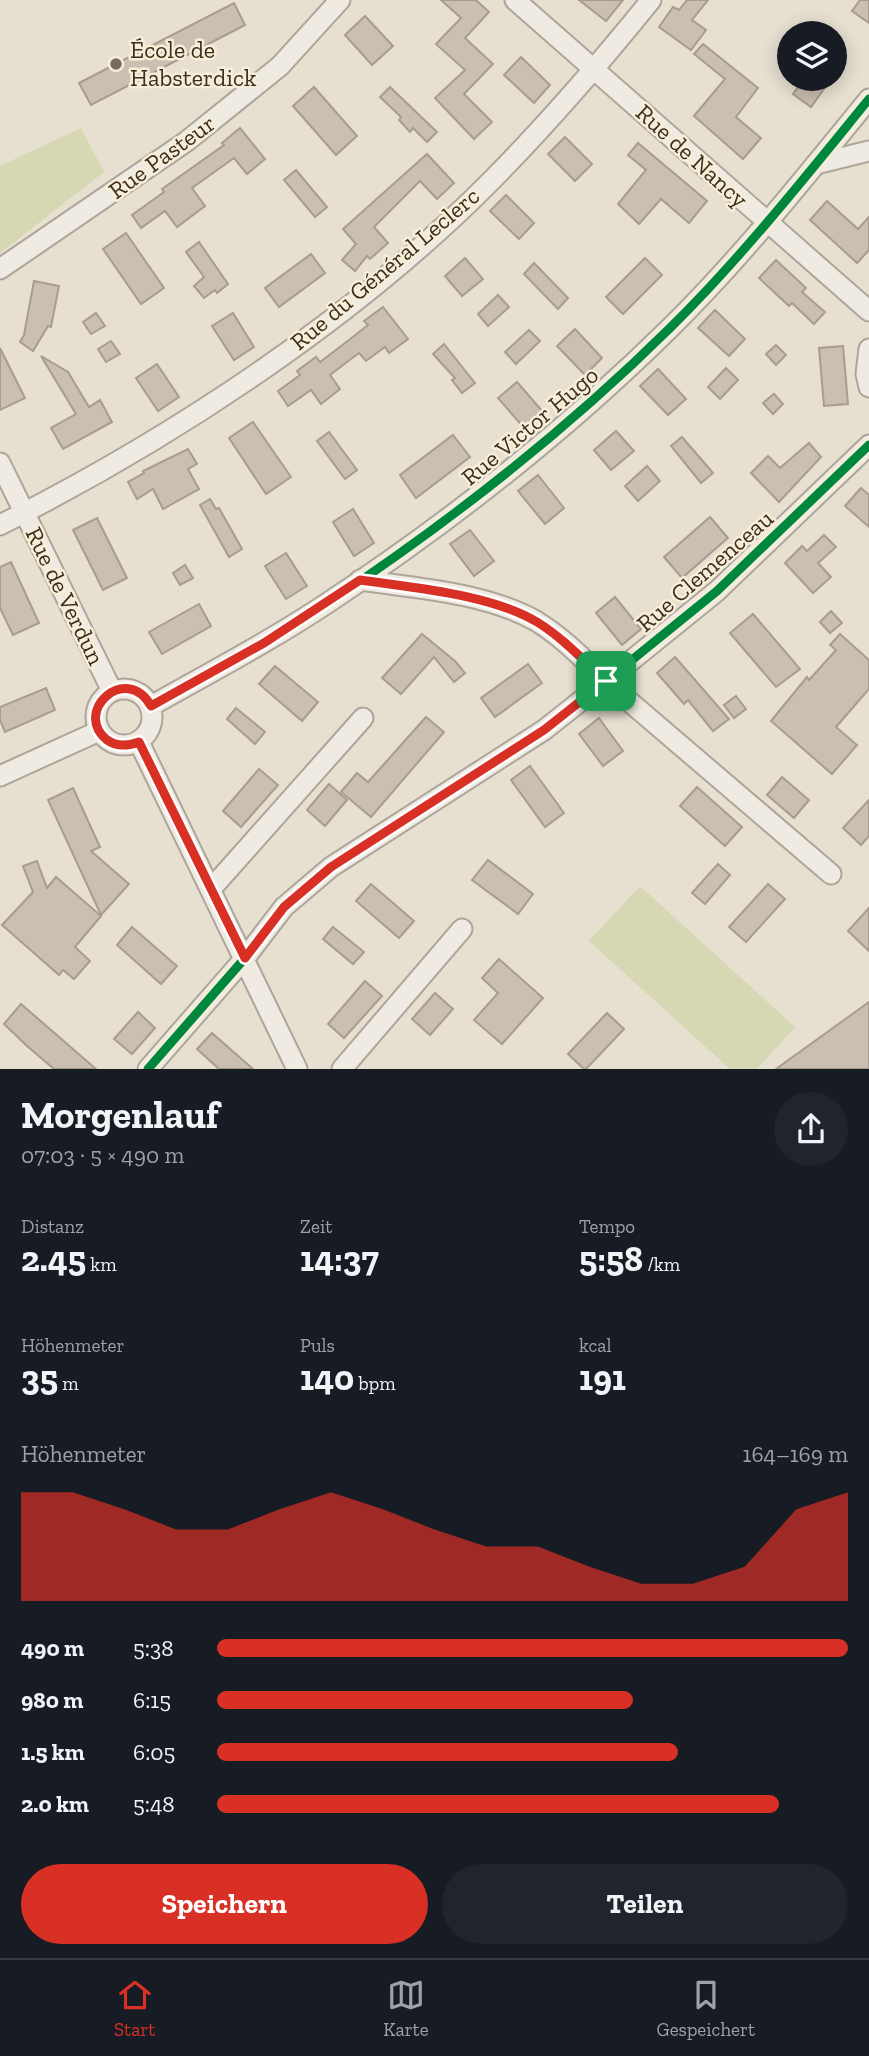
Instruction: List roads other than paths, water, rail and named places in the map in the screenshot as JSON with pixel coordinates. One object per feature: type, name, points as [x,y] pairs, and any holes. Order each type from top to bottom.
[{"type":"street","name":"Rue Pasteur","points":[[0,269],[128,184],[187,141],[280,66],[340,0]]},
{"type":"street","name":"Rue de Nancy","points":[[515,0],[869,311]]},
{"type":"street","name":"Rue du Général Leclerc","points":[[0,525],[179,424],[317,331],[429,238],[492,180],[594,71],[650,0]]},
{"type":"street","name":"Rue Victor Hugo","points":[[151,706],[264,643],[360,580],[467,505],[604,390],[673,326],[767,223],[869,99]]},
{"type":"street","points":[[816,164],[869,150]]},
{"type":"street","points":[[869,349],[866,374],[869,387]]},
{"type":"street","name":"Rue Clemenceau","points":[[148,1069],[245,958],[284,907],[331,867],[544,730],[717,591],[865,458]]},
{"type":"street","name":"Rue de Verdun","points":[[0,463],[113,691]]},
{"type":"street","points":[[360,580],[426,589],[504,608],[535,621],[564,641],[606,681],[831,874]]},
{"type":"street","name":"Rue de Verdun","points":[[99,731],[96,713],[99,704],[113,691],[135,691],[151,706]]},
{"type":"street","points":[[0,776],[99,731],[121,746],[139,742],[153,722],[151,706]]},
{"type":"street","points":[[211,889],[363,718]]},
{"type":"street","points":[[139,742],[297,1069]]},
{"type":"street","points":[[342,1069],[461,929]]},
{"type":"place","name":"École de Habsterdick","points":[[116,64]]}]
